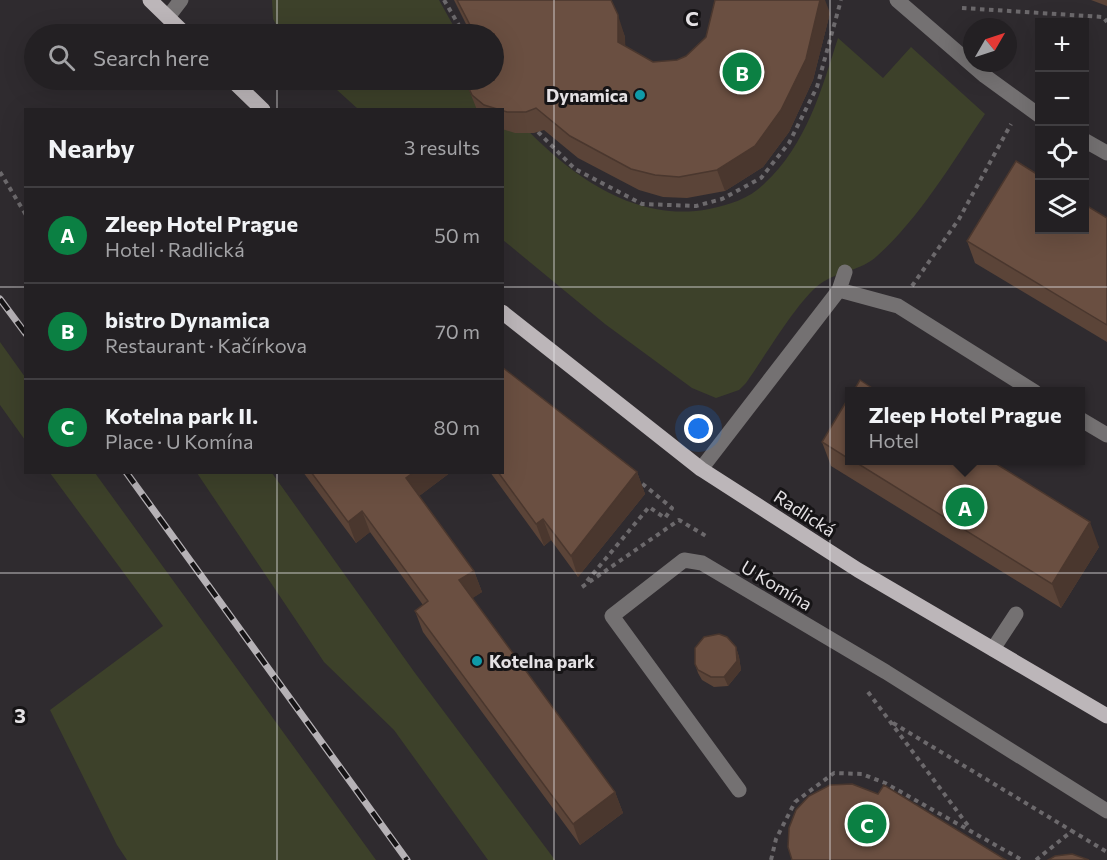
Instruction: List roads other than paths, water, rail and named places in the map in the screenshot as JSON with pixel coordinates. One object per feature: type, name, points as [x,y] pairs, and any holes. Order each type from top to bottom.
[{"type":"main road","points":[[150,0],[175,24]]},
{"type":"main road","points":[[242,90],[261,108]]},
{"type":"main road","name":"Radlická","points":[[504,314],[701,469],[858,570],[1107,716]]},
{"type":"street","points":[[168,17],[181,0]]},
{"type":"street","points":[[897,0],[985,76],[1035,112]]},
{"type":"street","points":[[1089,143],[1107,153]]},
{"type":"street","points":[[701,469],[839,290],[845,272]]},
{"type":"street","points":[[839,290],[898,306],[1027,387]]},
{"type":"street","points":[[1085,422],[1107,435]]},
{"type":"street","name":"U Komína","points":[[739,790],[612,616],[684,560],[702,563],[817,631],[1107,811]]},
{"type":"street","points":[[993,649],[1016,614]]},
{"type":"railway","points":[[0,299],[24,331]]},
{"type":"railway","points":[[127,474],[407,860]]},
{"type":"place","name":"bistro Dynamica","points":[[742,72]]},
{"type":"place","name":"Dynamica","points":[[640,95]]},
{"type":"place","name":"Zleep Hotel Prague","points":[[965,507]]},
{"type":"place","name":"Kotelna park","points":[[477,661]]},
{"type":"place","name":"Kotelna park II.","points":[[867,824]]}]
